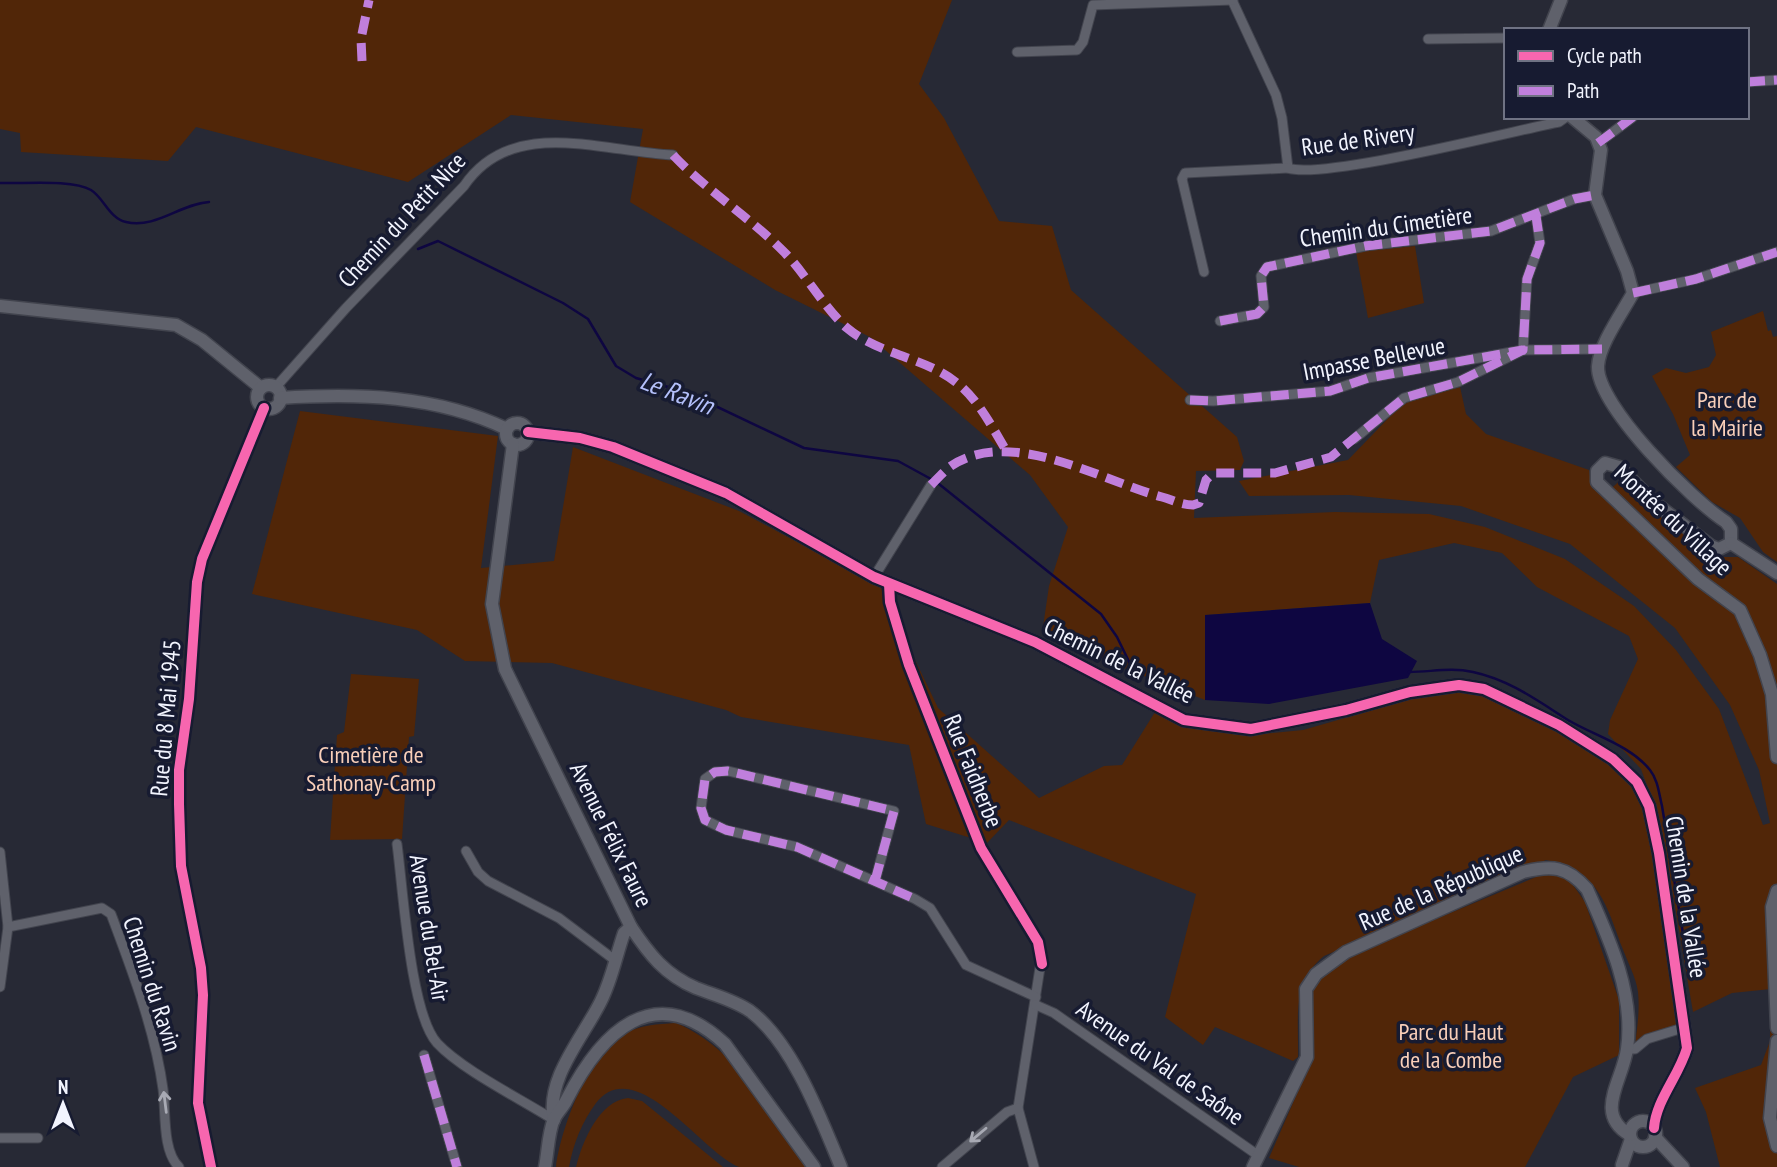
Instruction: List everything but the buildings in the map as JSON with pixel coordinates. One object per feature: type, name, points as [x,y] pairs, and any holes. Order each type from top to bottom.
[{"type":"street","points":[[1017,52],[1077,50],[1083,43],[1093,5],[1232,0]]},
{"type":"street","name":"Rue de Rivery","points":[[1232,0],[1276,95],[1282,118],[1288,168],[1323,170],[1563,119]]},
{"type":"street","points":[[1550,28],[1560,0]]},
{"type":"street","points":[[1428,39],[1504,38]]},
{"type":"street","points":[[1749,82],[1777,80]]},
{"type":"street","points":[[1575,119],[1596,136],[1601,150],[1595,195],[1627,271],[1633,293],[1602,349],[1598,374],[1622,418],[1684,489],[1731,529],[1731,543],[1777,573]]},
{"type":"street","points":[[1598,143],[1630,119]]},
{"type":"street","name":"Chemin du Petit Nice","points":[[278,393],[346,308],[464,186],[473,172],[495,155],[513,148],[543,143],[673,155]]},
{"type":"street","points":[[1204,272],[1182,179],[1185,173],[1288,168]]},
{"type":"street","name":"Chemin du Cimetière","points":[[1220,321],[1256,314],[1264,307],[1261,275],[1267,267],[1365,246],[1492,232],[1574,199],[1595,195]]},
{"type":"street","points":[[1354,439],[1404,398],[1458,382],[1523,350],[1527,279],[1539,243],[1536,216]]},
{"type":"street","points":[[1633,293],[1696,279],[1777,252]]},
{"type":"street","points":[[0,306],[176,325],[202,340],[261,388],[278,393],[394,398],[452,407],[477,414],[507,429]]},
{"type":"street","name":"Impasse Bellevue","points":[[1190,400],[1213,401],[1330,391],[1368,378],[1523,350],[1602,349]]},
{"type":"street","points":[[261,388],[257,398],[264,408],[275,407],[278,393]]},
{"type":"street","name":"Rue du 8 Mai 1945","points":[[211,1167],[198,1112],[203,995],[199,948],[181,866],[179,769],[189,699],[197,582],[202,559],[264,408]]},
{"type":"street","points":[[518,423],[528,432],[524,442],[513,444],[507,438],[507,429],[518,423]]},
{"type":"street","name":"Chemin de la Vallée","points":[[528,432],[580,438],[613,447],[726,494],[874,577],[1035,642],[1184,720],[1251,729],[1346,710],[1410,692],[1460,685],[1484,689],[1559,725],[1613,759],[1636,782],[1649,806],[1686,1029]]},
{"type":"street","name":"Avenue Félix Faure","points":[[513,444],[492,604],[505,669],[631,927],[659,965],[694,987],[737,1003],[760,1020],[798,1074],[841,1167]]},
{"type":"street","name":"Montée du Village","points":[[1731,543],[1719,549],[1711,546],[1656,503],[1616,465],[1605,463],[1597,471],[1597,482],[1613,499],[1698,579],[1740,610],[1760,654],[1772,694],[1777,757]]},
{"type":"street","points":[[874,577],[931,485]]},
{"type":"street","name":"Rue Faidherbe","points":[[889,584],[890,602],[909,665],[981,848],[1038,942],[1042,964],[1018,1108]]},
{"type":"street","points":[[728,771],[894,811],[875,881],[797,847],[726,830],[705,820],[701,808],[705,779],[715,772],[728,771]]},
{"type":"street","name":"Avenue du Bel-Air","points":[[397,844],[419,1009],[436,1042],[456,1059],[554,1120]]},
{"type":"street","points":[[466,851],[478,872],[488,881],[559,918],[616,961]]},
{"type":"street","points":[[0,852],[8,927],[0,987]]},
{"type":"street","name":"Rue de la République","points":[[1256,1161],[1307,1058],[1306,989],[1316,974],[1346,952],[1524,872],[1544,867],[1560,867],[1575,876],[1587,889],[1626,994],[1627,1049],[1617,1085],[1616,1112],[1641,1134]]},
{"type":"street","name":"Avenue du Val de Saône","points":[[875,881],[930,908],[966,965],[1054,1013],[1256,1161]]},
{"type":"street","points":[[1777,891],[1772,907],[1777,1028]]},
{"type":"street","name":"Chemin du Ravin","points":[[8,927],[102,908],[111,914],[144,1010],[163,1086],[170,1151],[179,1167]]},
{"type":"street","points":[[545,1167],[554,1120],[551,1105],[558,1079],[602,999],[624,933],[631,927]]},
{"type":"street","points":[[554,1120],[584,1069],[613,1032],[631,1020],[650,1014],[668,1014],[690,1019],[710,1030],[725,1044],[814,1167]]},
{"type":"street","points":[[1622,1166],[1670,1087],[1687,1048],[1686,1029],[1647,1038],[1635,1049],[1627,1049]]},
{"type":"street","points":[[1777,1041],[1770,1118],[1777,1146]]},
{"type":"street","points":[[424,1055],[457,1167]]},
{"type":"street","points":[[555,1090],[563,1107]]},
{"type":"street","points":[[942,1167],[1007,1112],[1018,1108],[1034,1167]]},
{"type":"street","points":[[1641,1134],[1678,1163]]},
{"type":"street","points":[[0,1138],[38,1138]]},
{"type":"green space","points":[[0,0],[952,0],[919,84],[944,118],[999,221],[1052,226],[1071,290],[1237,437],[1244,461],[1240,470],[1196,471],[1194,518],[1335,512],[1429,514],[1485,527],[1565,559],[1634,606],[1676,650],[1719,709],[1763,825],[1770,823],[1759,770],[1730,705],[1675,628],[1570,544],[1461,506],[1349,495],[1249,496],[1239,481],[1348,460],[1403,403],[1460,387],[1466,414],[1486,434],[1589,470],[1592,488],[1603,496],[1625,476],[1651,508],[1681,532],[1724,557],[1738,557],[1777,584],[1777,1167],[1720,1167],[1706,1112],[1695,1088],[1761,1065],[1770,1041],[1771,989],[1732,993],[1693,1012],[1661,825],[1641,769],[1608,734],[1610,720],[1638,659],[1629,636],[1537,587],[1502,553],[1454,543],[1379,560],[1370,603],[1206,615],[1205,700],[1124,668],[1043,627],[1049,586],[1068,527],[1030,475],[870,337],[775,290],[630,202],[643,129],[511,115],[408,182],[196,127],[168,161],[21,152],[20,133],[0,129]]},
{"type":"green space","points":[[1415,246],[1424,303],[1368,318],[1356,252]]},
{"type":"green space","name":"Parc de la Mairie","points":[[1763,311],[1768,331],[1771,330],[1773,337],[1777,336],[1777,562],[1763,552],[1740,518],[1712,502],[1676,467],[1690,455],[1673,414],[1652,376],[1666,368],[1686,373],[1709,367],[1716,355],[1711,332]]},
{"type":"green space","points":[[300,411],[498,436],[481,568],[554,561],[573,447],[739,511],[880,586],[938,708],[1039,798],[1104,766],[1122,765],[1155,712],[1251,735],[1303,730],[1439,691],[1481,694],[1554,729],[1609,762],[1631,784],[1648,808],[1682,1023],[1645,1036],[1635,1046],[1639,999],[1637,986],[1611,916],[1597,890],[1588,880],[1577,871],[1546,860],[1324,956],[1313,966],[1302,990],[1298,1015],[1298,1057],[1293,1061],[1215,1027],[1203,1045],[1165,1017],[1196,894],[1009,820],[987,843],[926,824],[909,745],[741,717],[726,710],[552,663],[465,661],[417,630],[252,594]]},
{"type":"green space","name":"Cimetière de Sathonay-Camp","points":[[351,674],[419,679],[414,736],[409,737],[402,839],[330,840],[337,735],[344,732]]},
{"type":"green space","name":"Parc du Haut de la Combe","points":[[1548,872],[1568,878],[1585,902],[1619,1000],[1619,1055],[1573,1077],[1525,1167],[1299,1167],[1269,1158],[1312,1059],[1312,990],[1318,979],[1350,955]]},
{"type":"green space","points":[[676,1023],[698,1034],[735,1066],[767,1105],[809,1167],[739,1167],[724,1158],[669,1111],[649,1097],[630,1090],[612,1091],[596,1103],[579,1134],[569,1167],[556,1167],[570,1114],[599,1057],[623,1034],[649,1026]]},
{"type":"green space","points":[[628,1098],[642,1101],[723,1167],[576,1167],[593,1124],[608,1107]]},
{"type":"shaded area","points":[[1370,603],[1382,639],[1417,661],[1408,678],[1269,704],[1205,700],[1205,615]]},
{"type":"waterway","name":"Le Ravin","points":[[0,183],[60,183],[83,187],[96,194],[115,216],[126,222],[148,222],[209,202]]},
{"type":"waterway","name":"Le Ravin","points":[[418,249],[438,241],[563,303],[588,319],[616,366],[636,378],[686,392],[804,448],[898,461],[931,479]]},
{"type":"waterway","name":"Le Ravin","points":[[939,484],[1101,614],[1117,637],[1136,676]]},
{"type":"waterway","name":"Le Ravin","points":[[1409,672],[1465,671],[1499,680],[1578,726],[1622,747],[1642,761],[1657,783],[1689,970]]},
{"type":"marked path","points":[[362,61],[361,39],[369,0]]},
{"type":"marked path","points":[[1749,82],[1777,80]]},
{"type":"marked path","points":[[1598,143],[1630,119]]},
{"type":"marked path","points":[[673,155],[786,254],[831,312],[847,328],[873,344],[931,367],[965,390],[985,415],[1007,452]]},
{"type":"marked path","points":[[1220,321],[1257,314],[1264,307],[1261,276],[1267,267],[1365,246],[1491,231],[1574,199],[1595,195]]},
{"type":"marked path","points":[[1190,400],[1213,401],[1330,391],[1368,378],[1523,350],[1527,279],[1540,243],[1536,216]]},
{"type":"marked path","points":[[1633,293],[1696,279],[1777,252]]},
{"type":"marked path","points":[[931,485],[951,466],[975,455],[1001,452],[1028,454],[1056,460],[1193,505],[1199,503],[1206,480],[1213,473],[1275,473],[1331,457],[1404,398],[1458,382],[1523,350],[1602,349]]},
{"type":"marked path","points":[[875,881],[894,811],[728,771],[715,772],[705,779],[701,808],[705,820],[726,830],[797,847],[915,899]]},
{"type":"marked path","points":[[424,1055],[457,1167]]},
{"type":"cycle path","points":[[211,1167],[198,1103],[203,995],[201,968],[181,866],[179,770],[189,699],[197,582],[202,559],[264,408]]},
{"type":"cycle path","points":[[528,432],[580,438],[613,447],[726,493],[874,577],[1035,642],[1184,720],[1251,729],[1346,710],[1410,692],[1459,685],[1484,689],[1559,725],[1613,759],[1637,782],[1649,806],[1659,853],[1687,1048],[1663,1098],[1654,1128]]},
{"type":"cycle path","points":[[889,584],[890,602],[909,665],[981,848],[1038,942],[1042,964]]}]
